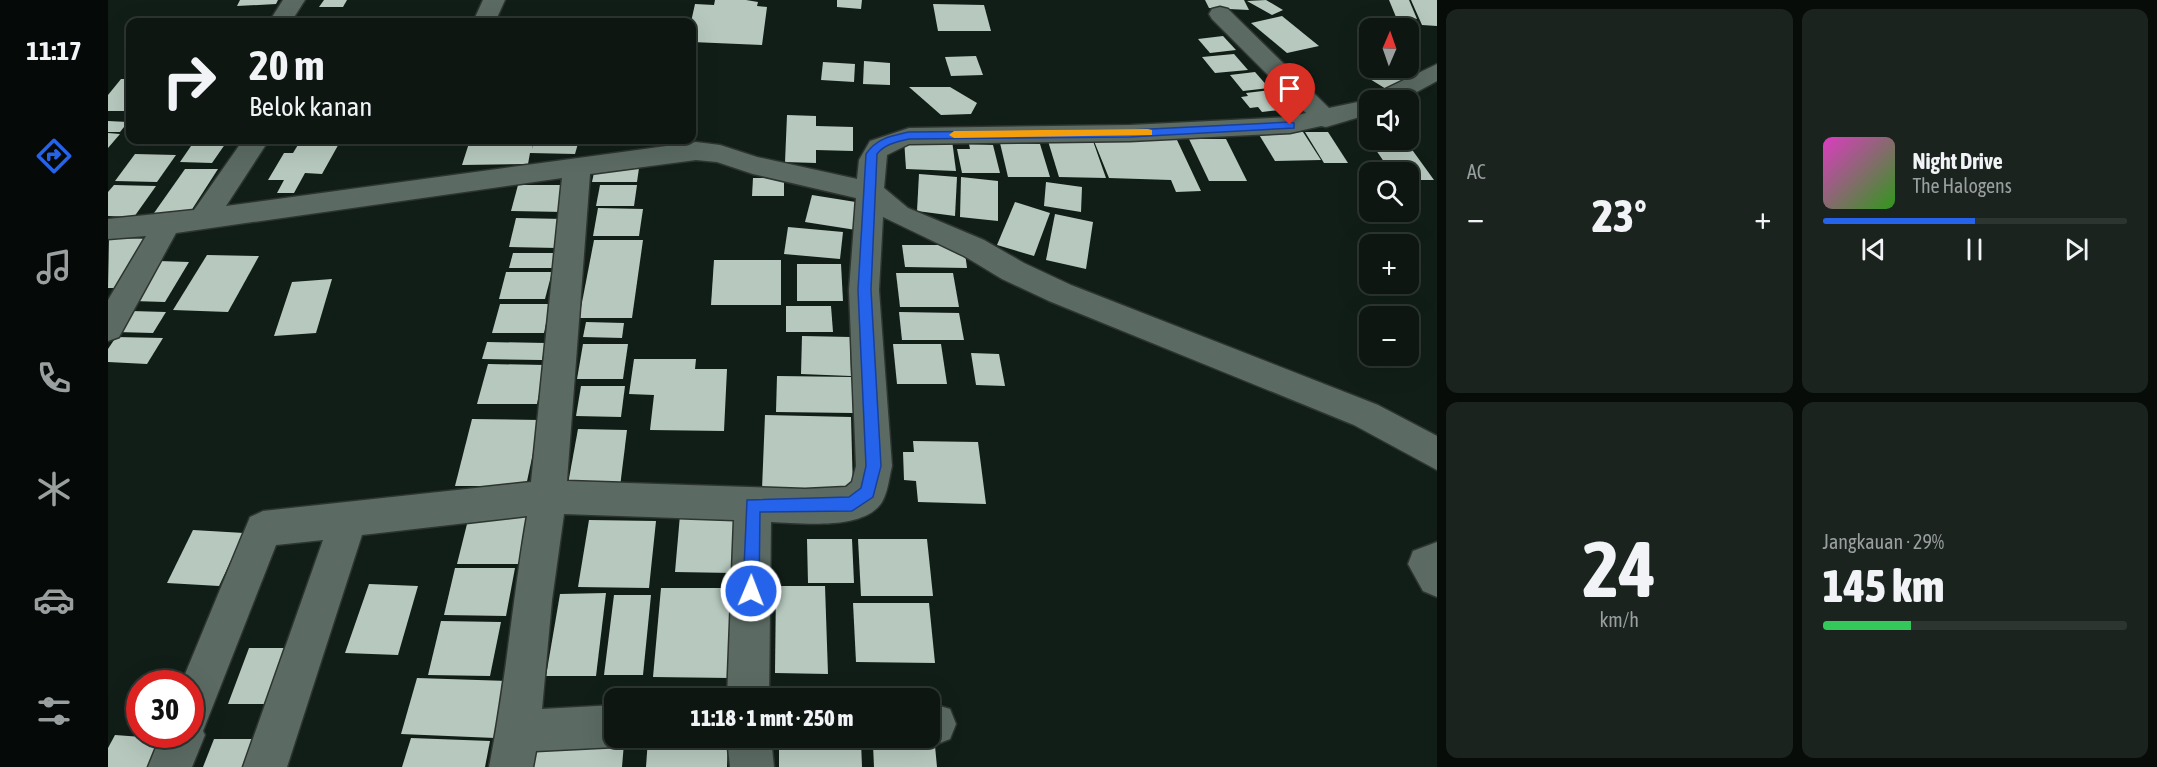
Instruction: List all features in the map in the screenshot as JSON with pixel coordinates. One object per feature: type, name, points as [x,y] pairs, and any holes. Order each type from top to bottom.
[{"type":"street","points":[[283,18],[294,0]]},
{"type":"street","points":[[486,18],[494,0]]},
{"type":"street","points":[[1220,14],[1326,119]]},
{"type":"street","points":[[1402,90],[1437,71]]},
{"type":"street","points":[[204,679],[263,529],[548,497],[753,505],[852,504],[868,492],[874,466],[864,290],[871,154],[890,140],[909,136],[1130,133],[1290,125],[1326,119],[1359,109]]},
{"type":"street","points":[[203,219],[253,144]]},
{"type":"street","points":[[108,229],[167,224],[696,152],[710,152],[753,165],[870,192],[898,215],[974,248],[1013,271],[1060,293],[1366,415],[1437,454]]},
{"type":"street","points":[[511,767],[519,725],[532,600],[548,497],[576,178],[579,168]]},
{"type":"street","points":[[108,328],[167,224]]},
{"type":"street","points":[[748,688],[753,505]]},
{"type":"street","points":[[265,767],[349,519]]},
{"type":"street","points":[[1437,561],[1427,564],[1437,579]]},
{"type":"street","points":[[519,725],[543,731],[604,727]]},
{"type":"street","points":[[170,767],[178,748]]},
{"type":"street","points":[[750,748],[752,767]]},
{"type":"building","points":[[240,0],[278,0],[276,4],[237,6]]},
{"type":"building","points":[[324,0],[347,0],[343,7],[319,7]]},
{"type":"building","points":[[715,0],[746,0],[758,2],[757,6],[767,7],[762,45],[696,42],[696,18],[692,18],[695,4],[714,5]]},
{"type":"building","points":[[837,0],[862,0],[861,9],[837,7]]},
{"type":"building","points":[[1205,0],[1244,0],[1249,10],[1209,8]]},
{"type":"building","points":[[1266,0],[1283,10],[1272,15],[1247,1]]},
{"type":"building","points":[[1389,0],[1409,0],[1417,18],[1396,17]]},
{"type":"building","points":[[1411,0],[1437,0],[1437,26],[1422,25]]},
{"type":"building","points":[[933,4],[984,5],[991,31],[938,31]]},
{"type":"building","points":[[1282,16],[1319,46],[1287,53],[1251,23]]},
{"type":"building","points":[[1223,36],[1236,50],[1210,53],[1198,39]]},
{"type":"building","points":[[1234,54],[1248,70],[1215,73],[1202,57]]},
{"type":"building","points":[[976,56],[983,75],[951,76],[945,57]]},
{"type":"building","points":[[864,61],[890,63],[890,85],[863,84]]},
{"type":"building","points":[[823,62],[855,64],[854,82],[821,80]]},
{"type":"building","points":[[1255,72],[1269,88],[1243,91],[1230,75]]},
{"type":"building","points":[[1368,78],[1419,79],[1395,90],[1388,90]]},
{"type":"building","points":[[121,79],[126,79],[126,111],[108,111],[108,95]]},
{"type":"building","points":[[909,87],[950,87],[977,103],[971,114],[941,115]]},
{"type":"building","points":[[1271,90],[1288,109],[1262,112],[1258,107],[1250,108],[1241,97],[1248,96],[1246,93]]},
{"type":"building","points":[[787,115],[816,116],[816,126],[853,127],[853,151],[816,150],[816,163],[785,162]]},
{"type":"building","points":[[108,121],[126,122],[120,132],[108,132]]},
{"type":"building","points":[[1303,132],[1321,160],[1275,161],[1258,133]]},
{"type":"building","points":[[1305,132],[1328,132],[1348,163],[1324,163]]},
{"type":"building","points":[[108,133],[120,134],[108,148]]},
{"type":"building","points":[[904,139],[952,140],[956,171],[906,169]]},
{"type":"building","points":[[1189,139],[1226,139],[1247,181],[1209,181]]},
{"type":"building","points":[[1177,140],[1201,191],[1176,192],[1171,180],[1109,178],[1094,141]]},
{"type":"building","points":[[1048,141],[1093,141],[1106,178],[1059,177]]},
{"type":"building","points":[[1000,143],[1040,144],[1050,177],[1008,177]]},
{"type":"building","points":[[179,144],[225,144],[212,163],[180,162],[191,146],[177,146]]},
{"type":"building","points":[[299,144],[339,144],[322,174],[305,173],[294,193],[277,193],[284,180],[268,180],[284,153],[293,153]]},
{"type":"building","points":[[469,144],[533,144],[532,149],[534,144],[578,144],[575,154],[530,153],[528,164],[462,165]]},
{"type":"building","points":[[969,144],[993,145],[1000,173],[962,173],[957,149],[970,149]]},
{"type":"building","points":[[1376,150],[1412,150],[1434,180],[1419,180],[1419,162],[1384,162]]},
{"type":"building","points":[[135,154],[176,155],[157,182],[115,181]]},
{"type":"building","points":[[595,168],[639,168],[637,182],[592,182]]},
{"type":"building","points":[[185,169],[218,169],[189,214],[154,213]]},
{"type":"building","points":[[919,174],[957,177],[955,216],[917,211]]},
{"type":"building","points":[[961,177],[998,181],[998,221],[960,217]]},
{"type":"building","points":[[753,178],[784,178],[784,196],[752,196]]},
{"type":"building","points":[[1046,182],[1082,187],[1081,212],[1044,206]]},
{"type":"building","points":[[114,185],[156,186],[134,217],[108,216],[108,192]]},
{"type":"building","points":[[518,185],[570,185],[564,212],[511,211]]},
{"type":"building","points":[[600,185],[637,185],[634,206],[596,206]]},
{"type":"building","points":[[812,195],[862,203],[856,230],[805,222]]},
{"type":"building","points":[[1015,202],[1050,213],[1034,256],[997,245]]},
{"type":"building","points":[[598,208],[643,209],[639,236],[593,236]]},
{"type":"building","points":[[1055,214],[1093,222],[1086,269],[1046,260]]},
{"type":"building","points":[[516,218],[564,219],[557,248],[509,247]]},
{"type":"building","points":[[788,227],[843,232],[840,259],[784,254]]},
{"type":"building","points":[[109,238],[157,239],[125,288],[108,288]]},
{"type":"building","points":[[594,240],[643,240],[632,318],[579,318]]},
{"type":"building","points":[[902,245],[964,245],[967,268],[905,267]]},
{"type":"building","points":[[513,253],[557,253],[553,268],[509,268]]},
{"type":"building","points":[[207,255],[259,256],[228,312],[173,310]]},
{"type":"building","points":[[714,260],[781,260],[781,305],[711,305]]},
{"type":"building","points":[[159,261],[189,262],[165,302],[133,301]]},
{"type":"building","points":[[797,264],[841,264],[843,301],[797,301]]},
{"type":"building","points":[[506,272],[552,272],[545,299],[499,299]]},
{"type":"building","points":[[896,273],[953,273],[959,307],[900,307]]},
{"type":"building","points":[[332,279],[316,333],[274,336],[292,282]]},
{"type":"building","points":[[500,304],[550,304],[544,333],[492,333]]},
{"type":"building","points":[[786,306],[831,306],[833,332],[786,332]]},
{"type":"building","points":[[131,311],[166,312],[153,333],[117,332]]},
{"type":"building","points":[[899,312],[959,313],[964,340],[902,340]]},
{"type":"building","points":[[586,322],[624,323],[622,338],[583,337]]},
{"type":"building","points":[[802,336],[850,337],[851,376],[801,374]]},
{"type":"building","points":[[116,337],[163,338],[147,364],[108,362],[108,349]]},
{"type":"building","points":[[487,342],[546,343],[542,360],[482,359]]},
{"type":"building","points":[[583,344],[628,344],[623,379],[577,379]]},
{"type":"building","points":[[893,344],[941,344],[947,384],[897,384]]},
{"type":"building","points":[[971,353],[999,354],[1005,386],[976,385]]},
{"type":"building","points":[[634,359],[696,359],[695,369],[727,369],[724,431],[650,430],[654,395],[629,394]]},
{"type":"building","points":[[488,364],[545,365],[537,404],[477,404]]},
{"type":"building","points":[[777,376],[852,377],[853,413],[776,412]]},
{"type":"building","points":[[581,386],[625,386],[621,417],[576,416]]},
{"type":"building","points":[[765,415],[851,417],[853,492],[762,489]]},
{"type":"building","points":[[472,419],[540,420],[526,486],[455,486]]},
{"type":"building","points":[[578,429],[627,430],[619,495],[566,495]]},
{"type":"building","points":[[913,441],[978,442],[986,504],[918,502],[916,481],[904,480],[903,452],[914,452]]},
{"type":"building","points":[[470,512],[530,512],[519,564],[457,564]]},
{"type":"building","points":[[680,515],[735,516],[733,573],[675,572]]},
{"type":"building","points":[[589,520],[656,521],[649,588],[578,587]]},
{"type":"building","points":[[193,530],[244,533],[219,586],[167,583]]},
{"type":"building","points":[[807,539],[852,539],[854,583],[808,583]]},
{"type":"building","points":[[858,539],[927,539],[933,596],[861,596]]},
{"type":"building","points":[[455,568],[515,568],[506,616],[444,615]]},
{"type":"building","points":[[369,584],[418,586],[398,655],[345,653]]},
{"type":"building","points":[[776,586],[825,586],[828,674],[775,673]]},
{"type":"building","points":[[661,588],[733,588],[730,678],[653,677]]},
{"type":"building","points":[[606,593],[596,676],[546,676],[560,594]]},
{"type":"building","points":[[614,595],[651,595],[643,675],[604,675]]},
{"type":"building","points":[[853,603],[929,603],[935,663],[856,662]]},
{"type":"building","points":[[441,621],[501,622],[490,676],[428,675]]},
{"type":"building","points":[[249,648],[298,648],[279,704],[228,704]]},
{"type":"building","points":[[417,678],[508,681],[495,738],[401,734]]},
{"type":"building","points":[[115,735],[126,736],[126,748],[165,748],[156,767],[108,767],[108,748]]},
{"type":"building","points":[[411,738],[490,741],[485,767],[402,767]]},
{"type":"building","points":[[214,739],[267,739],[257,767],[203,767]]},
{"type":"building","points":[[525,742],[604,743],[604,748],[624,748],[622,767],[521,767]]},
{"type":"building","points":[[647,748],[728,748],[727,767],[646,767]]},
{"type":"building","points":[[779,748],[861,748],[862,767],[779,767]]},
{"type":"building","points":[[873,748],[935,748],[937,767],[874,767]]},
{"type":"slow traffic","points":[[954,135],[1148,132]]},
{"type":"route","points":[[751,591],[753,505],[852,504],[868,492],[874,466],[864,290],[869,228],[871,154],[877,146],[890,140],[909,136],[1130,133],[1290,125]]}]
